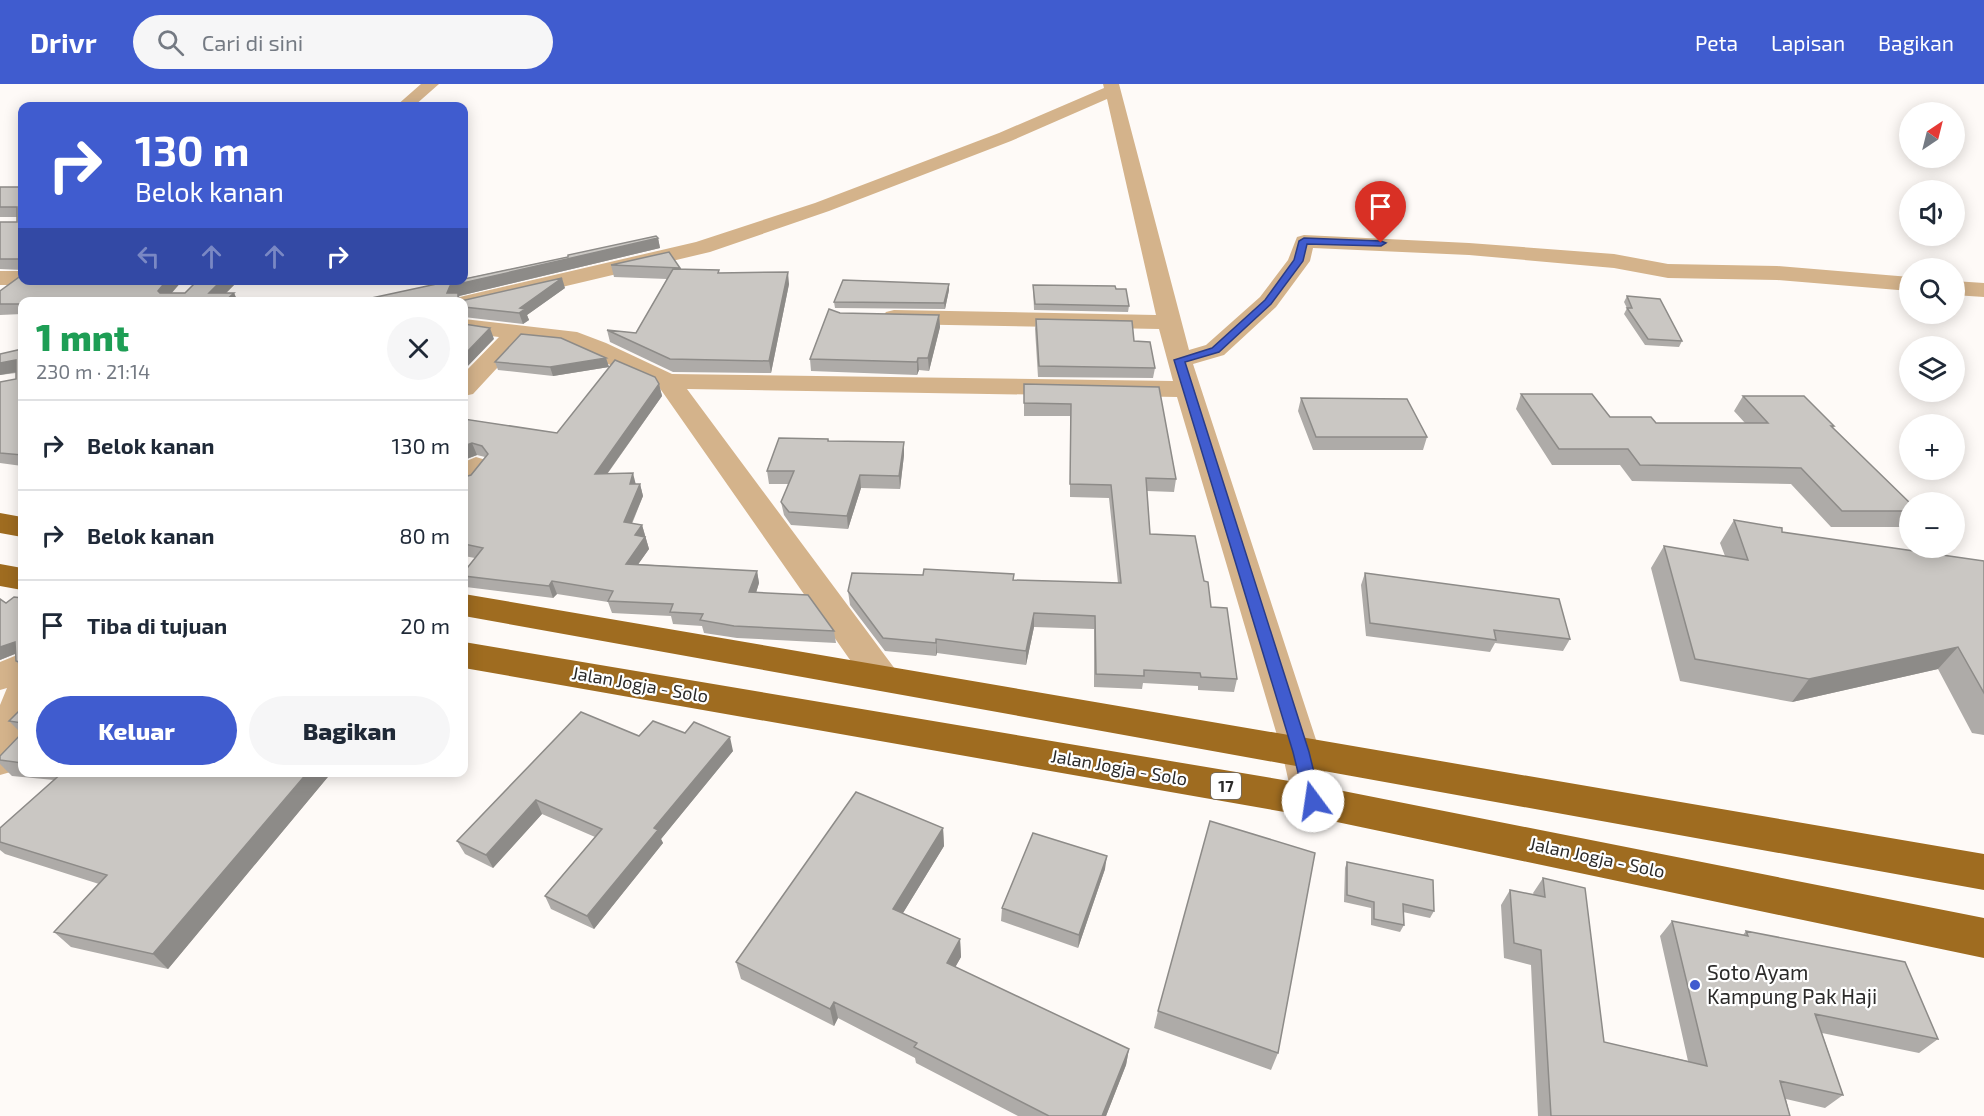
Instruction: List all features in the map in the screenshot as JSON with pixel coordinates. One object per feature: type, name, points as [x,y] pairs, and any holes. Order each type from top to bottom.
[{"type":"highway","points":[[0,523],[18,526]]},
{"type":"highway","points":[[0,575],[18,578]]},
{"type":"highway","points":[[468,606],[1984,872]]},
{"type":"highway","name":"Jalan Jogja - Solo","points":[[468,656],[1313,801],[1984,938]]},
{"type":"street","points":[[409,102],[431,84]]},
{"type":"street","points":[[468,302],[702,247],[822,207],[1005,137],[1112,87],[1168,322],[1301,752],[1313,801]]},
{"type":"street","points":[[1179,360],[1215,350],[1268,302],[1299,261],[1304,241],[1480,250],[1614,261],[1668,271],[1777,273],[1899,283]]},
{"type":"street","points":[[0,278],[18,278]]},
{"type":"street","points":[[1965,289],[1984,291]]},
{"type":"street","points":[[876,316],[1168,322]]},
{"type":"street","points":[[468,326],[568,338],[597,348],[668,382],[1189,389]]},
{"type":"street","points":[[468,384],[518,331]]},
{"type":"street","points":[[668,382],[882,678]]},
{"type":"street","points":[[0,677],[18,668]]},
{"type":"street","points":[[0,760],[18,706]]},
{"type":"building","points":[[0,187],[18,187],[18,259],[0,259],[0,222],[17,222],[17,207],[0,207]]},
{"type":"building","points":[[656,236],[658,238],[468,282],[468,278],[568,257],[568,255]]},
{"type":"building","points":[[669,252],[680,268],[611,265]]},
{"type":"building","points":[[673,269],[719,270],[718,273],[788,272],[769,361],[670,359],[607,330],[636,333]]},
{"type":"building","points":[[18,278],[18,285],[163,285],[158,291],[160,293],[185,293],[193,285],[217,285],[209,293],[234,293],[230,297],[18,297],[18,304],[0,304],[0,291]]},
{"type":"building","points":[[562,278],[520,308],[525,309],[519,313],[468,307],[468,299]]},
{"type":"building","points":[[843,280],[949,284],[944,303],[834,302]]},
{"type":"building","points":[[432,285],[454,285],[450,286],[447,293],[458,293],[458,297],[376,297]]},
{"type":"building","points":[[1033,285],[1115,286],[1116,289],[1126,289],[1129,306],[1035,304]]},
{"type":"building","points":[[1627,296],[1660,299],[1682,341],[1648,339],[1627,308],[1632,308]]},
{"type":"building","points":[[829,309],[840,313],[939,315],[928,358],[918,358],[917,362],[810,359]]},
{"type":"building","points":[[1036,319],[1132,321],[1134,341],[1150,342],[1155,368],[1039,366]]},
{"type":"building","points":[[468,325],[490,328],[468,351]]},
{"type":"building","points":[[521,334],[561,338],[606,358],[550,367],[495,362]]},
{"type":"building","points":[[18,350],[18,455],[0,453],[0,382],[16,379],[16,360],[0,363],[0,354]]},
{"type":"building","points":[[615,360],[655,377],[659,384],[595,474],[633,473],[630,484],[640,484],[624,522],[642,525],[635,535],[645,537],[626,564],[757,571],[749,592],[808,595],[834,631],[734,626],[700,620],[703,614],[670,612],[673,604],[608,601],[613,591],[552,581],[549,586],[468,576],[468,567],[483,548],[468,545],[468,476],[488,454],[482,446],[472,443],[468,444],[468,420],[557,433]]},
{"type":"building","points":[[1024,384],[1159,387],[1176,479],[1146,478],[1150,534],[1195,536],[1204,581],[1208,582],[1211,607],[1227,608],[1237,679],[1201,677],[1200,673],[1144,670],[1144,676],[1096,674],[1095,616],[1034,613],[1026,651],[936,639],[936,643],[883,638],[848,591],[852,573],[923,575],[924,569],[1014,574],[1013,580],[1121,583],[1111,485],[1070,484],[1071,404],[1024,403]]},
{"type":"building","points":[[1521,394],[1592,394],[1610,417],[1651,417],[1656,423],[1768,423],[1743,396],[1804,396],[1834,426],[1831,426],[1899,492],[1899,511],[1842,511],[1801,468],[1640,465],[1628,449],[1559,449]]},
{"type":"building","points":[[1301,398],[1407,399],[1427,437],[1316,437]]},
{"type":"building","points":[[779,438],[904,442],[899,476],[860,475],[847,516],[789,512],[781,502],[794,471],[767,471]]},
{"type":"building","points":[[1734,520],[1782,528],[1782,532],[1899,549],[1899,558],[1963,558],[1984,561],[1984,693],[1958,647],[1809,679],[1695,659],[1664,546],[1748,560]]},
{"type":"building","points":[[1365,573],[1559,599],[1570,639],[1494,630],[1496,640],[1370,623]]},
{"type":"building","points":[[14,597],[18,598],[18,662],[16,661],[15,642],[0,647],[0,599],[6,603]]},
{"type":"building","points":[[18,712],[18,722],[9,721]]},
{"type":"building","points":[[581,712],[639,736],[653,721],[685,733],[694,722],[730,737],[654,828],[658,830],[587,916],[545,896],[602,829],[536,800],[486,855],[457,841]]},
{"type":"building","points":[[18,737],[18,762],[0,760],[0,756]]},
{"type":"building","points":[[57,777],[304,777],[153,954],[54,932],[107,875],[0,842],[0,828]]},
{"type":"building","points":[[856,792],[943,828],[893,909],[960,939],[947,963],[1129,1049],[1102,1116],[1049,1116],[914,1047],[917,1043],[834,1002],[830,1009],[736,962]]},
{"type":"building","points":[[1210,821],[1315,853],[1278,1053],[1158,1011]]},
{"type":"building","points":[[1033,833],[1107,856],[1079,935],[1002,908]]},
{"type":"building","points":[[1347,862],[1433,880],[1434,911],[1403,904],[1404,925],[1374,919],[1374,902],[1347,895]]},
{"type":"building","points":[[1543,878],[1585,888],[1604,1042],[1707,1066],[1672,921],[1748,936],[1746,931],[1905,962],[1938,1039],[1815,1014],[1843,1095],[1780,1081],[1790,1116],[1551,1116],[1541,950],[1514,943],[1510,890],[1545,897]]},
{"type":"place","name":"Soto Ayam Kampung Pak Haji","points":[[1695,985]]},
{"type":"route","points":[[1313,801],[1301,752],[1179,360],[1215,350],[1268,302],[1299,261],[1304,241],[1381,243]]}]
